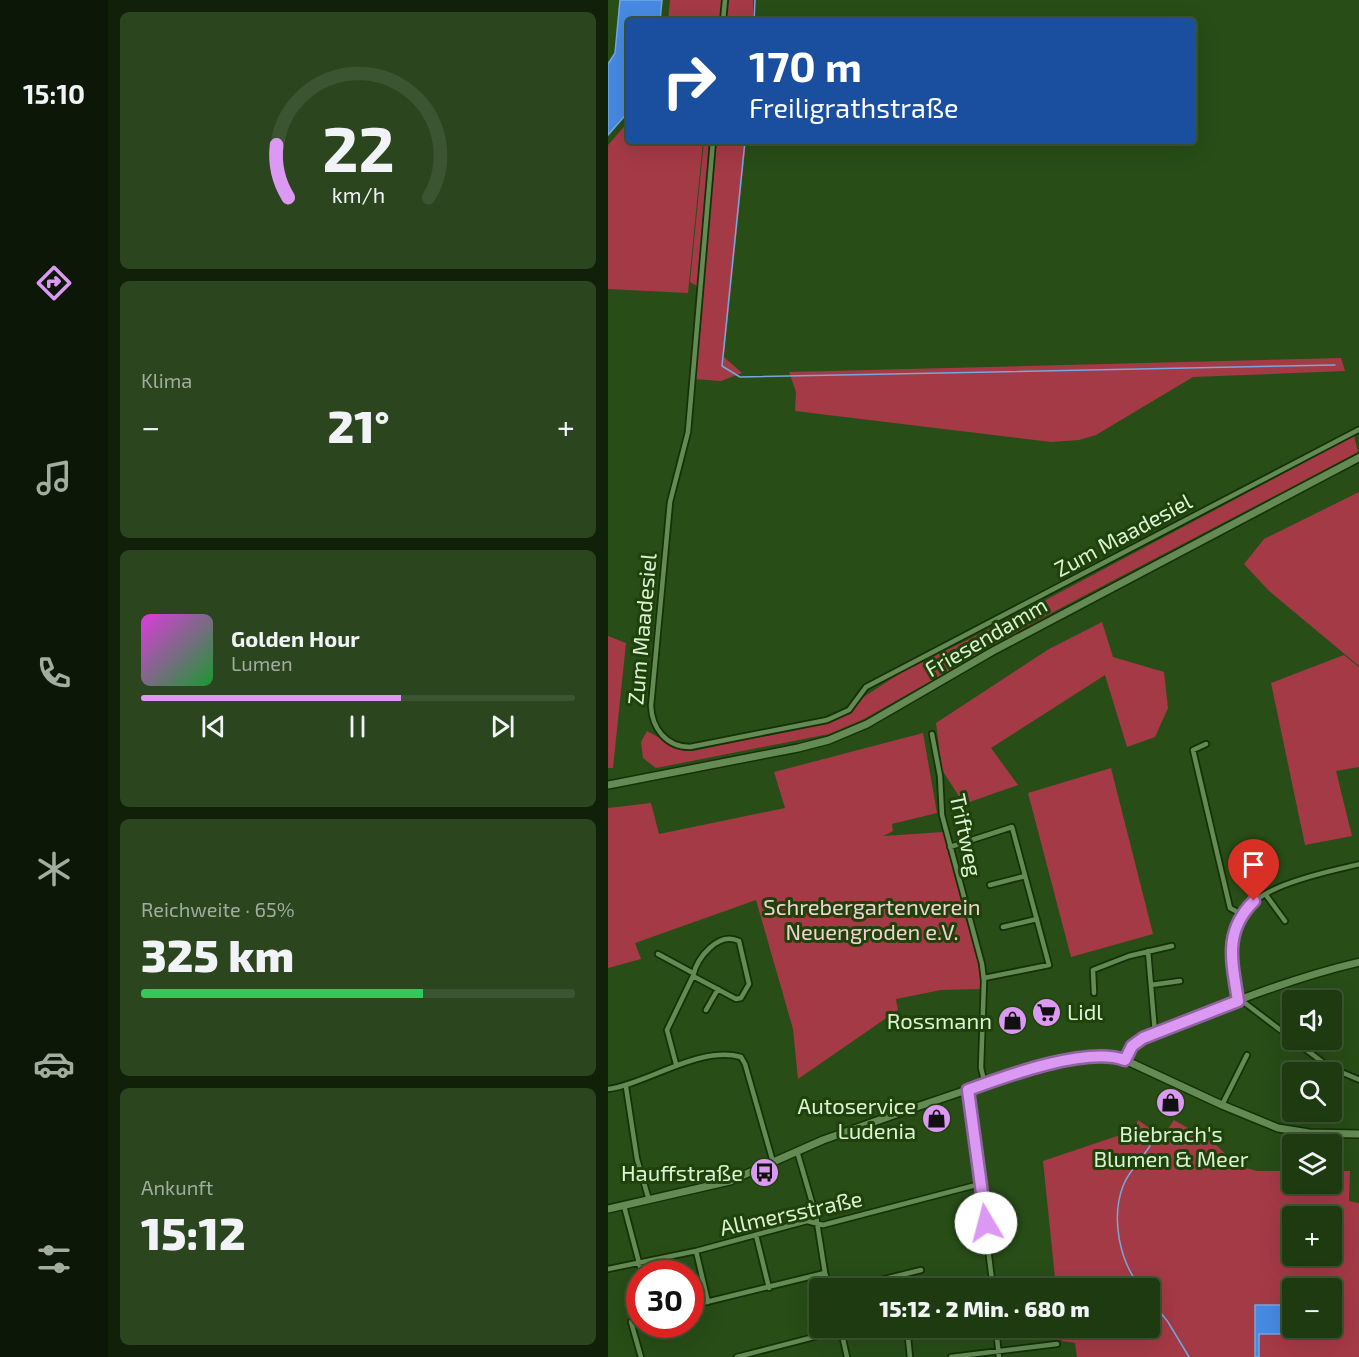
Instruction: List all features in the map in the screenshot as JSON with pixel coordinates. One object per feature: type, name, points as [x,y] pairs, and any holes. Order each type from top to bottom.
[{"type":"main road","name":"Friesendamm","points":[[608,785],[798,748],[829,740],[867,724],[904,705],[993,651],[1360,458]]},
{"type":"main road","points":[[1125,1060],[1137,1042],[1155,1034],[1240,1001],[1334,968],[1360,962]]},
{"type":"main road","points":[[608,1209],[730,1181],[797,1151],[968,1090],[1080,1057],[1103,1055],[1125,1060],[1222,1105],[1288,1130],[1360,1134]]},
{"type":"street","points":[[723,18],[725,0]]},
{"type":"street","name":"Zum Maadesiel","points":[[713,144],[688,432],[670,502],[651,706],[655,727],[665,738],[677,745],[690,747],[802,726],[845,712],[866,687],[1360,429]]},
{"type":"street","name":"Triftweg","points":[[932,734],[940,776],[942,815],[984,978],[981,1068],[985,1084]]},
{"type":"street","points":[[1206,744],[1193,750],[1230,908],[1241,914]]},
{"type":"street","points":[[950,847],[1012,826],[1049,965],[984,978]]},
{"type":"street","points":[[1360,864],[1299,880],[1266,895],[1241,914],[1233,931],[1232,960],[1240,1001],[1329,1067],[1360,1080]]},
{"type":"street","points":[[990,885],[1025,876]]},
{"type":"street","points":[[1266,895],[1284,921]]},
{"type":"street","points":[[1003,927],[1037,919]]},
{"type":"street","points":[[658,954],[693,974],[718,989],[736,999],[741,998],[749,984],[739,941],[736,939],[707,949],[693,974],[666,1030],[676,1064]]},
{"type":"street","points":[[1094,993],[1093,970],[1148,951],[1172,946]]},
{"type":"street","points":[[1148,951],[1155,1034]]},
{"type":"street","points":[[1151,985],[1180,981]]},
{"type":"street","points":[[706,1010],[718,989]]},
{"type":"street","points":[[608,1089],[626,1087],[676,1064],[731,1054],[740,1057],[745,1064],[773,1162]]},
{"type":"street","points":[[1222,1105],[1247,1054]]},
{"type":"street","points":[[626,1087],[636,1159],[649,1200]]},
{"type":"street","points":[[968,1090],[992,1278]]},
{"type":"street","points":[[797,1151],[816,1223],[826,1278]]},
{"type":"street","name":"Allmersstraße","points":[[654,1260],[807,1221],[823,1224],[980,1184]]},
{"type":"street","points":[[624,1206],[639,1260]]},
{"type":"street","points":[[756,1235],[769,1288]]},
{"type":"street","points":[[696,1251],[708,1302]]},
{"type":"street","name":"Allmersstraße","points":[[608,1269],[626,1266]]},
{"type":"street","points":[[890,1278],[921,1269]]},
{"type":"street","points":[[704,1303],[825,1274]]},
{"type":"street","points":[[636,1338],[641,1357]]},
{"type":"street","points":[[737,1357],[809,1338]]},
{"type":"street","points":[[843,1338],[847,1357]]},
{"type":"street","points":[[908,1338],[910,1357]]},
{"type":"street","points":[[997,1338],[999,1354]]},
{"type":"street","points":[[952,1357],[999,1354],[1057,1344]]},
{"type":"green space","points":[[670,0],[753,0],[753,18],[668,18]]},
{"type":"green space","points":[[626,124],[626,144],[703,144],[688,293],[608,289],[608,145]]},
{"type":"green space","points":[[704,144],[746,144],[724,357],[742,373],[721,381],[694,379],[702,289],[690,282]]},
{"type":"green space","points":[[1341,358],[1345,371],[1193,377],[1096,435],[1079,440],[1051,442],[795,411],[796,392],[789,372]]},
{"type":"green space","points":[[1354,436],[1358,452],[1036,621],[864,719],[829,734],[656,768],[643,758],[641,742],[647,731],[674,746],[693,751],[828,723],[850,713],[862,698],[902,672],[1010,619]]},
{"type":"green space","points":[[1359,492],[1359,666],[1268,590],[1244,564],[1264,539]]},
{"type":"green space","points":[[1102,622],[1113,657],[1164,672],[1168,708],[1155,737],[1127,747],[1105,675],[991,748],[1018,785],[964,804],[942,770],[936,723],[1049,649]]},
{"type":"green space","points":[[608,636],[626,643],[613,768],[608,768]]},
{"type":"green space","points":[[1344,655],[1360,668],[1359,767],[1336,771],[1352,836],[1305,845],[1271,683]]},
{"type":"green space","name":"Schrebergartenverein Neuengroden e.V.","points":[[923,733],[937,813],[892,824],[893,831],[883,836],[943,832],[981,974],[980,989],[941,990],[896,999],[898,1010],[798,1079],[793,1029],[756,900],[635,943],[641,959],[608,968],[608,808],[651,803],[659,834],[785,808],[774,772]]},
{"type":"green space","points":[[1111,768],[1153,934],[1071,957],[1028,793]]},
{"type":"green space","points":[[1138,1120],[1151,1129],[1159,1142],[1174,1120],[1214,1143],[1238,1166],[1257,1171],[1282,1171],[1282,1194],[1342,1194],[1342,1171],[1350,1171],[1349,1201],[1359,1203],[1359,1357],[1077,1357],[1075,1343],[1062,1341],[1062,1338],[1160,1338],[1160,1278],[1055,1278],[1043,1161],[1135,1130]]},
{"type":"water","points":[[620,0],[662,0],[660,18],[626,18],[626,114],[608,135],[608,64],[615,53]]},
{"type":"water","points":[[1255,1305],[1281,1305],[1281,1334],[1259,1334],[1259,1357],[1255,1357]]},
{"type":"waterway","points":[[754,18],[755,0]]},
{"type":"waterway","points":[[745,144],[722,366],[740,377],[1335,365]]},
{"type":"waterway","points":[[1134,1278],[1119,1239],[1119,1198],[1125,1181],[1150,1146]]},
{"type":"waterway","points":[[1160,1312],[1189,1357]]},
{"type":"place","name":"Lidl","points":[[1046,1012]]},
{"type":"place","name":"Rossmann","points":[[1013,1021]]},
{"type":"place","name":"Biebrach's Blumen & Meer","points":[[1171,1102]]},
{"type":"place","name":"Autoservice Ludenia","points":[[937,1119]]},
{"type":"place","name":"Hauffstraße","points":[[764,1173]]},
{"type":"route","points":[[986,1223],[975,1128],[968,1090],[1080,1057],[1103,1055],[1125,1060],[1132,1046],[1143,1038],[1238,1001],[1232,960],[1233,931],[1241,914],[1254,901]]}]
